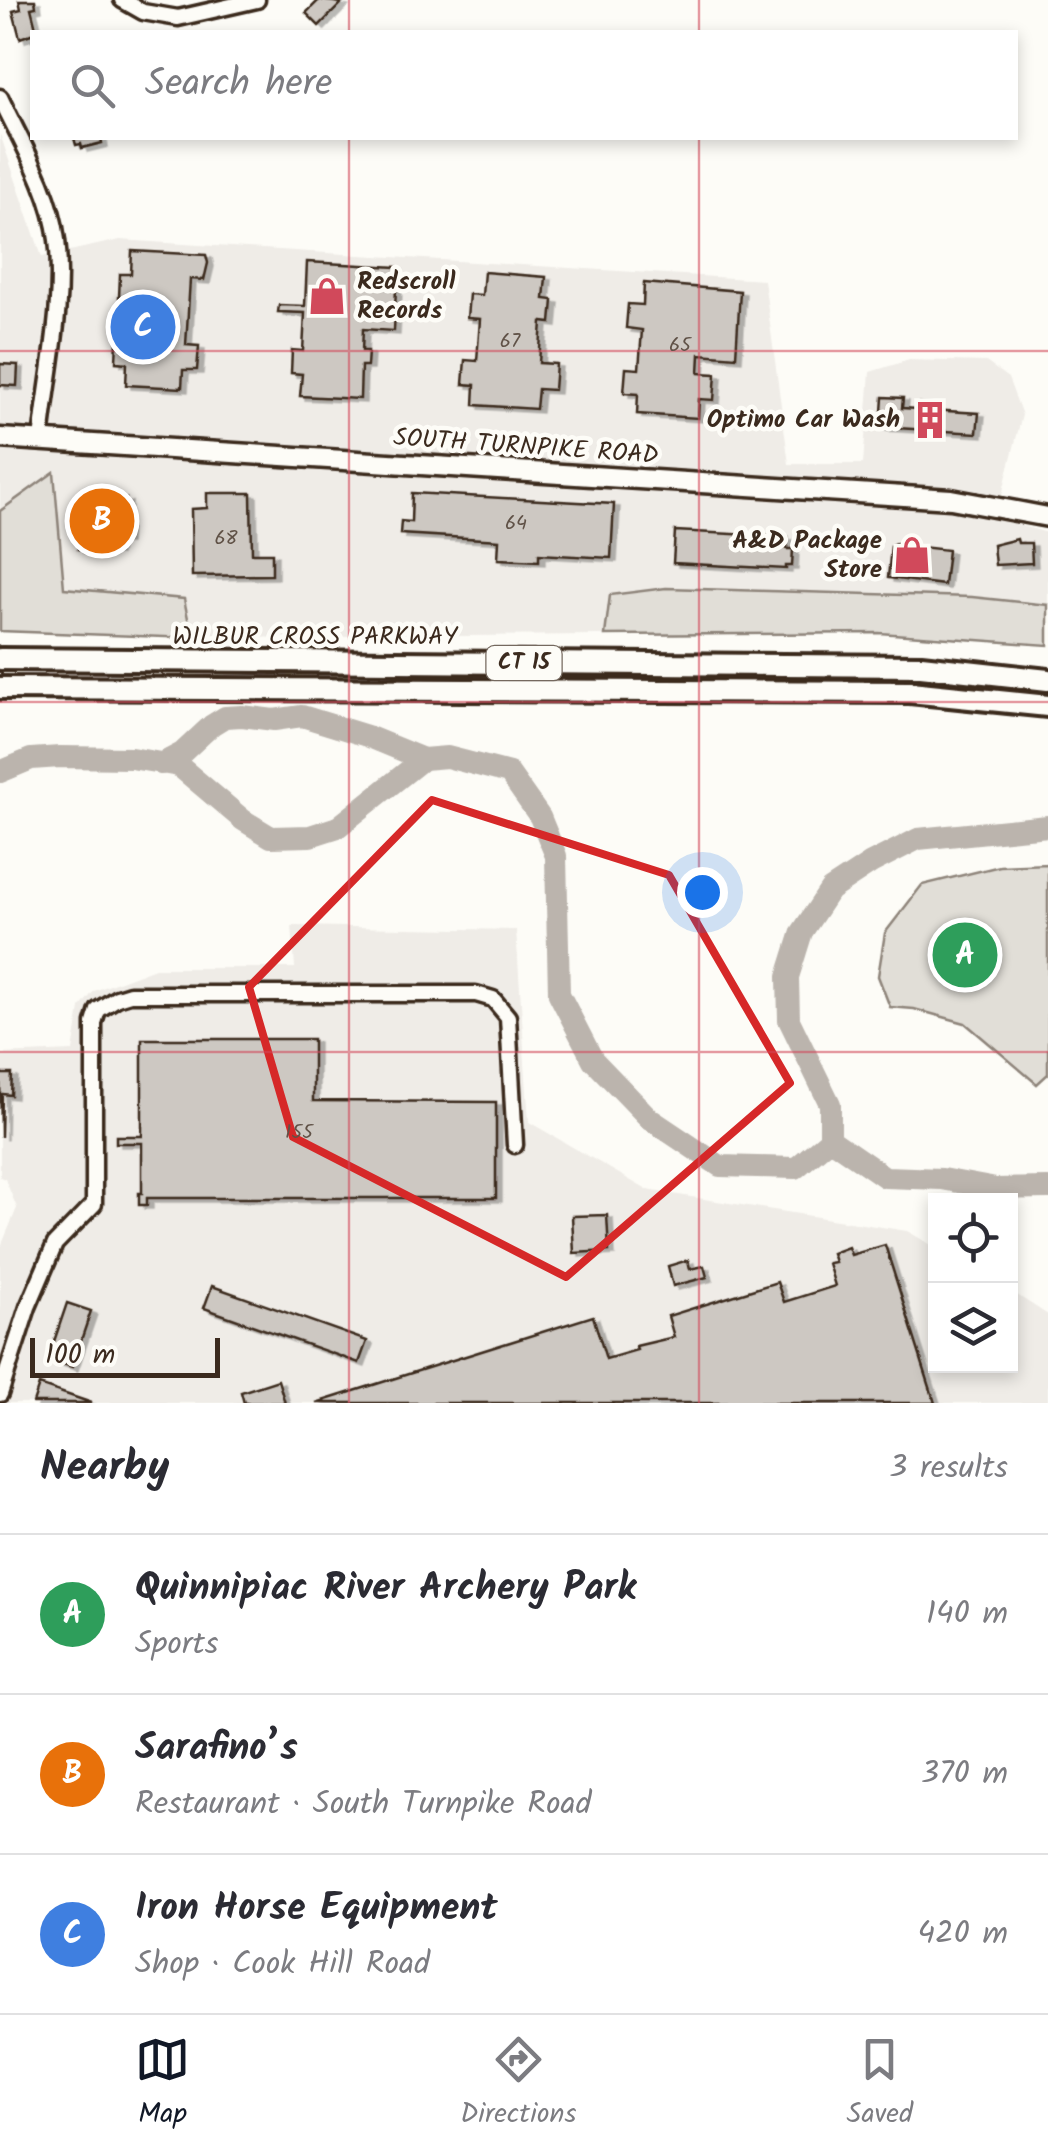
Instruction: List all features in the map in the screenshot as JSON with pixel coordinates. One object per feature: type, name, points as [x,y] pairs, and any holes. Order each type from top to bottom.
[{"type":"highway","name":"WILBUR CROSS PARKWAY","points":[[0,660],[922,666],[1048,680]]},
{"type":"highway","name":"WILBUR CROSS PARKWAY","points":[[0,688],[910,692],[1048,706]]},
{"type":"main road","name":"SOUTH TURNPIKE ROAD","points":[[0,438],[951,500],[1048,517]]},
{"type":"street","points":[[122,0],[158,17],[178,18],[256,0]]},
{"type":"street","points":[[0,97],[36,172],[57,239],[54,326],[41,441]]},
{"type":"street","points":[[0,1394],[48,1257],[55,1244],[94,1204],[94,1023],[98,1010],[116,998],[130,994],[476,994],[493,999],[508,1017],[515,1145]]},
{"type":"highlighted area","points":[[432,800],[669,875],[790,1083],[566,1277],[293,1137],[249,987]]},
{"type":"shaded area","points":[[0,134],[42,257],[120,240],[764,280],[789,464],[863,464],[870,372],[909,360],[986,362],[1008,378],[1022,415],[996,519],[1048,533],[1048,605],[972,597],[666,588],[610,595],[605,635],[192,638],[183,599],[64,588],[54,473],[0,511]]},
{"type":"shaded area","points":[[54,472],[64,588],[184,599],[192,638],[0,631],[0,511]]},
{"type":"shaded area","points":[[666,588],[972,597],[1048,605],[1048,645],[879,633],[605,635],[610,595]]},
{"type":"shaded area","points":[[1048,864],[1048,1074],[1037,1084],[965,1023],[914,1009],[890,1007],[878,976],[885,933],[922,885],[1000,866]]},
{"type":"shaded area","points":[[292,926],[516,930],[529,1122],[647,1190],[907,1231],[928,1243],[928,1373],[1018,1373],[1018,1296],[1048,1315],[1048,1403],[0,1403],[0,1249],[17,1208],[5,1179],[0,1177],[0,1054],[73,1051],[80,1008],[94,991],[155,968],[295,968]]},
{"type":"building","points":[[19,0],[35,0],[36,7],[31,8],[36,30],[20,38],[13,11],[21,9]]},
{"type":"building","points":[[319,0],[342,3],[319,26],[306,13]]},
{"type":"building","points":[[75,140],[102,143],[82,148],[81,144],[76,145]]},
{"type":"building","points":[[132,251],[206,255],[204,280],[190,279],[186,345],[199,346],[197,370],[183,370],[182,388],[126,385],[127,363],[116,362],[117,340],[127,340],[130,298],[119,298],[120,274],[131,274]]},
{"type":"building","points":[[307,262],[397,267],[394,331],[363,329],[362,351],[368,351],[367,366],[361,366],[360,399],[300,396],[302,374],[291,373],[292,350],[303,351],[305,313],[278,312],[279,305],[305,306]]},
{"type":"building","points":[[484,272],[546,277],[544,299],[553,300],[551,323],[542,322],[539,363],[556,364],[554,390],[538,389],[536,409],[474,405],[475,385],[463,384],[465,360],[477,361],[480,319],[467,318],[469,294],[482,295]]},
{"type":"building","points":[[644,283],[740,291],[736,357],[700,354],[699,373],[716,374],[714,400],[699,399],[698,418],[637,414],[638,394],[624,393],[626,368],[639,369],[642,330],[626,328],[628,304],[643,305]]},
{"type":"building","points":[[0,364],[18,365],[17,386],[0,385]]},
{"type":"building","name":"Optimo Car Wash","points":[[883,397],[903,398],[902,408],[918,409],[919,403],[931,404],[931,410],[979,413],[977,433],[881,427]]},
{"type":"building","points":[[81,489],[107,490],[116,502],[126,499],[124,540],[116,540],[115,551],[78,549]]},
{"type":"building","points":[[207,493],[251,493],[252,553],[272,553],[272,575],[192,576],[191,509],[207,508]]},
{"type":"building","points":[[412,493],[614,504],[611,558],[539,554],[539,561],[498,559],[499,540],[400,534],[401,521],[411,522]]},
{"type":"building","points":[[675,531],[788,537],[787,549],[793,549],[792,566],[786,569],[673,563]]},
{"type":"building","points":[[1017,539],[1018,543],[1031,543],[1032,563],[995,565],[993,545]]},
{"type":"building","points":[[891,546],[948,550],[944,585],[888,578]]},
{"type":"building","points":[[142,1039],[313,1039],[313,1101],[496,1102],[496,1198],[147,1198],[147,1205],[139,1205],[142,1143],[116,1143],[116,1136],[142,1136]]},
{"type":"building","points":[[0,1074],[12,1074],[11,1095],[2,1094],[1,1137]]},
{"type":"building","points":[[607,1215],[609,1251],[574,1253],[572,1216]]},
{"type":"building","points":[[885,1245],[935,1403],[316,1403],[593,1316],[606,1359],[637,1350],[636,1346],[674,1337],[668,1316],[777,1282],[784,1302],[835,1286],[828,1263],[835,1262],[832,1253],[848,1247],[851,1255]]},
{"type":"building","points":[[688,1260],[690,1269],[704,1266],[707,1277],[673,1286],[668,1266]]},
{"type":"building","points":[[212,1286],[367,1341],[359,1363],[204,1308]]},
{"type":"building","points":[[67,1303],[91,1311],[72,1367],[48,1359]]},
{"type":"building","points":[[278,1380],[285,1403],[244,1403],[241,1392]]},
{"type":"building","points":[[39,1385],[92,1403],[33,1403]]},
{"type":"waterway","points":[[161,764],[182,753],[225,717],[242,716],[274,720],[302,716],[423,759]]},
{"type":"waterway","points":[[0,772],[31,759],[60,757],[131,758],[179,766],[243,820],[271,837],[310,836],[338,827],[423,759],[447,757],[509,773],[540,817],[556,856],[559,994],[593,1060],[650,1119],[720,1166],[796,1168],[830,1139],[830,1104],[789,1020],[788,977],[802,932],[830,890],[918,839],[1048,826]]},
{"type":"waterway","points":[[830,1139],[885,1177],[942,1179],[996,1189],[1048,1188]]},
{"type":"place","name":"Redscroll Records","points":[[327,296]]},
{"type":"place","name":"Iron Horse Equipment","points":[[143,327]]},
{"type":"place","name":"Optimo Car Wash","points":[[930,420]]},
{"type":"place","name":"Sarafino’s","points":[[102,521]]},
{"type":"place","name":"A&D Package Store","points":[[912,555]]},
{"type":"place","name":"Quinnipiac River Archery Park","points":[[965,955]]}]
